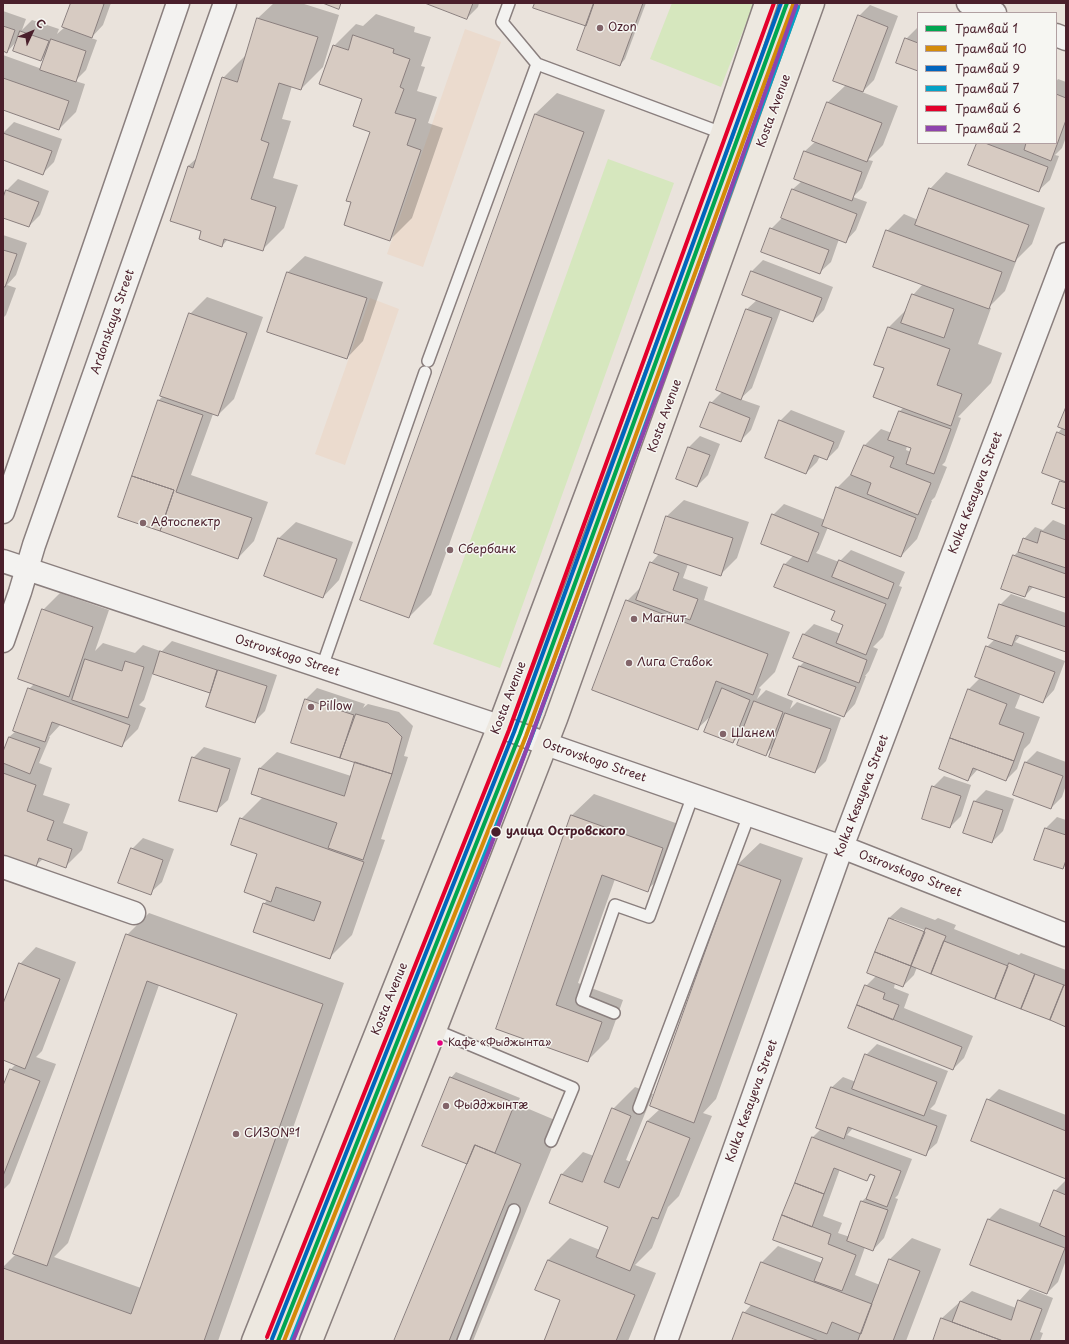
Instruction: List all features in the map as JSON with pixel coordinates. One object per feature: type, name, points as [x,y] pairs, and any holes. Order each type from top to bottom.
[{"type":"main road","name":"Kosta Avenue","points":[[253,1341],[499,726],[722,133],[766,3]]},
{"type":"main road","name":"Kosta Avenue","points":[[311,1341],[435,1030],[546,744],[813,3]]},
{"type":"street","points":[[3,512],[178,3]]},
{"type":"street","name":"Ardonskaya Street","points":[[3,641],[37,537],[225,3]]},
{"type":"street","points":[[968,3],[992,12]]},
{"type":"street","name":"Kolka Kesayeva Street","points":[[666,1341],[842,848],[1066,254]]},
{"type":"street","name":"Ostrovskogo Street","points":[[3,561],[499,726],[546,744],[842,848],[1066,935]]},
{"type":"street","points":[[3,867],[134,913]]},
{"type":"lane","points":[[509,3],[502,22],[537,64],[722,133]]},
{"type":"lane","points":[[428,361],[537,64]]},
{"type":"lane","points":[[322,667],[425,372]]},
{"type":"lane","points":[[614,1013],[582,1000],[610,920],[616,905],[649,917],[693,795]]},
{"type":"lane","points":[[639,1108],[749,815]]},
{"type":"lane","points":[[435,1030],[573,1088],[551,1141]]},
{"type":"lane","points":[[463,1341],[514,1210]]},
{"type":"shaded area","points":[[465,29],[501,42],[423,267],[387,254]]},
{"type":"shaded area","points":[[370,298],[399,309],[345,465],[315,454]]},
{"type":"green space","points":[[672,3],[754,3],[721,87],[650,59]]},
{"type":"green space","points":[[608,159],[674,183],[500,668],[433,644]]},
{"type":"building","points":[[71,3],[104,4],[92,38],[62,27]]},
{"type":"building","points":[[323,3],[341,3],[339,9]]},
{"type":"building","points":[[425,3],[473,3],[467,19]]},
{"type":"building","points":[[535,3],[594,3],[586,26],[533,8]]},
{"type":"building","points":[[594,3],[643,3],[620,66],[577,50]]},
{"type":"building","points":[[858,15],[888,27],[863,92],[833,81]]},
{"type":"building","points":[[257,18],[318,37],[301,90],[279,83],[261,140],[269,143],[251,199],[276,207],[263,251],[224,239],[222,247],[199,239],[201,231],[170,221],[188,166],[193,168],[222,77],[237,82]]},
{"type":"building","points":[[3,26],[15,30],[7,53],[3,51]]},
{"type":"building","points":[[20,31],[49,41],[41,61],[13,51]]},
{"type":"building","points":[[353,35],[394,49],[393,53],[410,59],[400,87],[404,89],[395,113],[416,119],[407,145],[421,150],[390,241],[344,225],[351,202],[346,201],[370,132],[353,126],[362,99],[319,84],[333,45],[348,50]]},
{"type":"building","points":[[905,38],[917,43],[917,71],[896,63]]},
{"type":"building","points":[[51,39],[86,51],[76,82],[40,70]]},
{"type":"building","points":[[3,78],[69,101],[59,130],[3,110]]},
{"type":"building","points":[[1057,94],[1066,98],[1066,120],[1051,161],[1024,150],[1026,144],[1057,144]]},
{"type":"building","points":[[827,102],[882,123],[867,162],[812,141]]},
{"type":"building","points":[[535,114],[584,132],[409,618],[360,600]]},
{"type":"building","points":[[3,133],[52,151],[43,175],[3,160]]},
{"type":"building","points":[[977,144],[988,144],[1048,167],[1039,192],[968,165]]},
{"type":"building","points":[[804,151],[862,172],[852,201],[794,179]]},
{"type":"building","points":[[929,188],[1029,225],[1015,262],[915,225]]},
{"type":"building","points":[[792,189],[857,214],[846,243],[781,218]]},
{"type":"building","points":[[6,190],[39,202],[29,227],[3,218],[3,198]]},
{"type":"building","points":[[770,228],[829,250],[820,274],[761,252]]},
{"type":"building","points":[[886,230],[1002,272],[989,309],[873,267]]},
{"type":"building","points":[[3,250],[17,254],[5,287],[3,287]]},
{"type":"building","points":[[751,271],[822,298],[813,322],[742,295]]},
{"type":"building","points":[[287,272],[367,298],[347,359],[267,332]]},
{"type":"building","points":[[912,294],[954,309],[944,338],[901,323]]},
{"type":"building","points":[[746,309],[772,318],[741,400],[716,390]]},
{"type":"building","points":[[189,313],[247,333],[218,416],[160,396]]},
{"type":"building","points":[[888,327],[950,349],[937,385],[962,394],[951,426],[873,397],[884,368],[874,365]]},
{"type":"building","points":[[158,400],[203,415],[176,492],[252,518],[238,559],[160,531],[174,490],[132,476]]},
{"type":"building","points":[[710,402],[750,418],[741,442],[700,427]]},
{"type":"building","points":[[1066,407],[1066,430],[1058,427]]},
{"type":"building","points":[[899,411],[951,429],[934,474],[906,464],[911,448],[888,440]]},
{"type":"building","points":[[779,420],[834,442],[827,460],[814,455],[806,474],[765,458]]},
{"type":"building","points":[[1057,432],[1066,436],[1066,482],[1042,473]]},
{"type":"building","points":[[864,445],[894,457],[890,467],[931,483],[918,515],[867,494],[871,483],[851,475]]},
{"type":"building","points":[[688,447],[710,455],[697,487],[676,479]]},
{"type":"building","points":[[132,476],[174,490],[160,531],[118,517]]},
{"type":"building","points":[[1060,481],[1066,483],[1066,509],[1052,504]]},
{"type":"building","points":[[836,487],[916,518],[901,557],[822,526]]},
{"type":"building","points":[[772,514],[819,533],[808,562],[761,544]]},
{"type":"building","points":[[666,516],[733,538],[721,576],[654,553]]},
{"type":"building","points":[[1041,531],[1066,540],[1066,568],[1018,552],[1023,538],[1037,543]]},
{"type":"building","points":[[278,538],[337,559],[323,598],[264,576]]},
{"type":"building","points":[[1013,555],[1066,574],[1066,598],[1029,586],[1025,597],[1001,589]]},
{"type":"building","points":[[839,560],[894,583],[888,599],[832,577]]},
{"type":"building","points":[[650,562],[679,573],[673,590],[698,599],[690,620],[636,600]]},
{"type":"building","points":[[784,564],[886,604],[866,655],[836,643],[843,625],[831,620],[835,611],[774,587]]},
{"type":"building","points":[[626,600],[768,654],[753,695],[716,681],[698,730],[592,690]]},
{"type":"building","points":[[999,604],[1066,627],[1066,652],[1016,635],[1012,646],[988,638]]},
{"type":"building","points":[[42,609],[93,627],[69,697],[18,679]]},
{"type":"building","points":[[803,634],[867,660],[859,683],[793,658]]},
{"type":"building","points":[[986,646],[1055,672],[1043,703],[975,677]]},
{"type":"building","points":[[160,651],[217,670],[210,693],[153,674]]},
{"type":"building","points":[[85,659],[122,671],[125,661],[144,667],[128,718],[72,700]]},
{"type":"building","points":[[799,666],[856,687],[844,717],[788,695]]},
{"type":"building","points":[[218,670],[267,686],[255,723],[206,707]]},
{"type":"building","points":[[28,688],[130,725],[122,747],[52,722],[45,742],[13,731]]},
{"type":"building","points":[[722,688],[750,700],[733,743],[704,732]]},
{"type":"building","points":[[968,689],[1007,704],[999,724],[1024,733],[1014,761],[950,738]]},
{"type":"building","points":[[305,699],[354,715],[340,758],[291,743]]},
{"type":"building","points":[[754,701],[783,712],[766,756],[737,745]]},
{"type":"building","points":[[785,713],[831,729],[815,773],[769,757]]},
{"type":"building","points":[[356,714],[388,723],[402,737],[392,774],[340,758]]},
{"type":"building","points":[[9,737],[40,748],[30,774],[3,763],[3,752]]},
{"type":"building","points":[[950,738],[1014,761],[1006,781],[973,768],[968,781],[939,769]]},
{"type":"building","points":[[192,757],[230,769],[217,812],[179,801]]},
{"type":"building","points":[[355,762],[392,774],[363,860],[328,848],[337,823],[251,794],[259,768],[344,796]]},
{"type":"building","points":[[1025,762],[1063,776],[1051,809],[1013,795]]},
{"type":"building","points":[[3,773],[36,785],[27,811],[54,821],[47,840],[72,849],[66,868],[39,858],[36,867],[3,855]]},
{"type":"building","points":[[932,786],[961,796],[950,828],[922,819]]},
{"type":"building","points":[[974,801],[1003,810],[992,843],[963,833]]},
{"type":"building","points":[[571,815],[663,848],[648,892],[602,875],[556,1005],[602,1022],[588,1062],[496,1029]]},
{"type":"building","points":[[240,818],[364,862],[330,959],[253,932],[263,903],[314,921],[321,902],[276,887],[271,902],[244,892],[257,854],[231,845]]},
{"type":"building","points":[[1045,828],[1066,835],[1066,860],[1063,869],[1034,860]]},
{"type":"building","points":[[131,848],[163,860],[151,895],[118,883]]},
{"type":"building","points":[[737,864],[781,880],[694,1123],[650,1106]]},
{"type":"building","points":[[889,918],[925,932],[911,966],[875,952]]},
{"type":"building","points":[[926,928],[946,936],[931,974],[911,966]]},
{"type":"building","name":"СИЗО№1","points":[[126,934],[323,1004],[204,1341],[3,1341],[3,1268],[131,1314],[237,1014],[147,981],[47,1266],[13,1254]]},
{"type":"building","points":[[944,941],[1008,966],[995,999],[931,974]]},
{"type":"building","points":[[875,952],[911,966],[903,987],[867,973]]},
{"type":"building","points":[[19,963],[60,979],[25,1069],[3,1060],[3,1004]]},
{"type":"building","points":[[1009,963],[1035,974],[1021,1009],[995,999]]},
{"type":"building","points":[[1035,974],[1064,985],[1050,1020],[1021,1009]]},
{"type":"building","points":[[865,985],[885,993],[883,999],[899,1005],[893,1020],[857,1005]]},
{"type":"building","points":[[1064,985],[1066,986],[1066,1027],[1050,1020]]},
{"type":"building","points":[[857,1005],[962,1047],[953,1070],[848,1028]]},
{"type":"building","points":[[865,1054],[937,1082],[924,1116],[852,1089]]},
{"type":"building","points":[[10,1069],[40,1081],[3,1176],[3,1086]]},
{"type":"building","points":[[450,1077],[515,1103],[495,1153],[475,1145],[467,1164],[422,1146]]},
{"type":"building","points":[[831,1087],[937,1126],[926,1156],[848,1127],[844,1139],[816,1128]]},
{"type":"building","points":[[987,1099],[1066,1131],[1066,1179],[971,1141]]},
{"type":"building","points":[[612,1108],[631,1116],[604,1182],[619,1188],[647,1121],[690,1138],[658,1219],[652,1217],[630,1271],[596,1257],[608,1227],[549,1203],[561,1174],[582,1182]]},
{"type":"building","points":[[812,1137],[901,1171],[887,1207],[866,1199],[875,1176],[870,1174],[867,1181],[834,1168],[824,1194],[795,1183]]},
{"type":"building","points":[[475,1145],[521,1164],[449,1341],[394,1341]]},
{"type":"building","points":[[795,1183],[824,1194],[812,1227],[782,1215]]},
{"type":"building","points":[[1054,1190],[1066,1195],[1066,1237],[1040,1226]]},
{"type":"building","points":[[861,1201],[888,1210],[873,1251],[847,1241]]},
{"type":"building","points":[[782,1215],[831,1234],[828,1244],[856,1255],[842,1291],[814,1281],[823,1258],[773,1240]]},
{"type":"building","points":[[988,1219],[1065,1248],[1047,1294],[970,1265]]},
{"type":"building","points":[[889,1259],[920,1271],[893,1341],[858,1341]]},
{"type":"building","points":[[548,1260],[635,1295],[616,1341],[544,1341],[560,1300],[535,1290]]},
{"type":"building","points":[[761,1262],[872,1304],[861,1334],[832,1322],[827,1334],[745,1303]]},
{"type":"building","points":[[1018,1300],[1042,1309],[1030,1341],[1003,1341],[952,1322],[960,1301],[1011,1320]]},
{"type":"building","points":[[743,1312],[819,1341],[732,1341]]},
{"type":"building","points":[[941,1318],[952,1322],[1003,1341],[933,1341]]},
{"type":"tram line","name":"6","points":[[267,1337],[509,730],[774,3]]},
{"type":"tram line","name":"9","points":[[272,1339],[514,732],[781,3]]},
{"type":"tram line","name":"1","points":[[278,1341],[520,734],[787,3]]},
{"type":"tram line","name":"2","points":[[293,1341],[490,848],[664,377],[797,3]]},
{"type":"tram line","name":"10","points":[[284,1341],[526,736],[793,5]]},
{"type":"tram line","name":"7","points":[[291,1341],[531,738],[798,7]]},
{"type":"place","name":"Ozon","points":[[600,28]]},
{"type":"place","name":"Автоспектр","points":[[143,523]]},
{"type":"place","name":"Сбербанк","points":[[450,550]]},
{"type":"place","name":"Магнит","points":[[634,619]]},
{"type":"place","name":"Лига Ставок","points":[[629,663]]},
{"type":"place","name":"Pillow","points":[[311,707]]},
{"type":"place","name":"Шанем","points":[[723,734]]},
{"type":"place","name":"улица Островского","points":[[496,832]]},
{"type":"place","name":"Кафе «Фыджынта»","points":[[440,1043]]},
{"type":"place","name":"Фыдджынтӕ","points":[[446,1106]]},
{"type":"place","name":"СИЗО№1","points":[[236,1134]]}]
